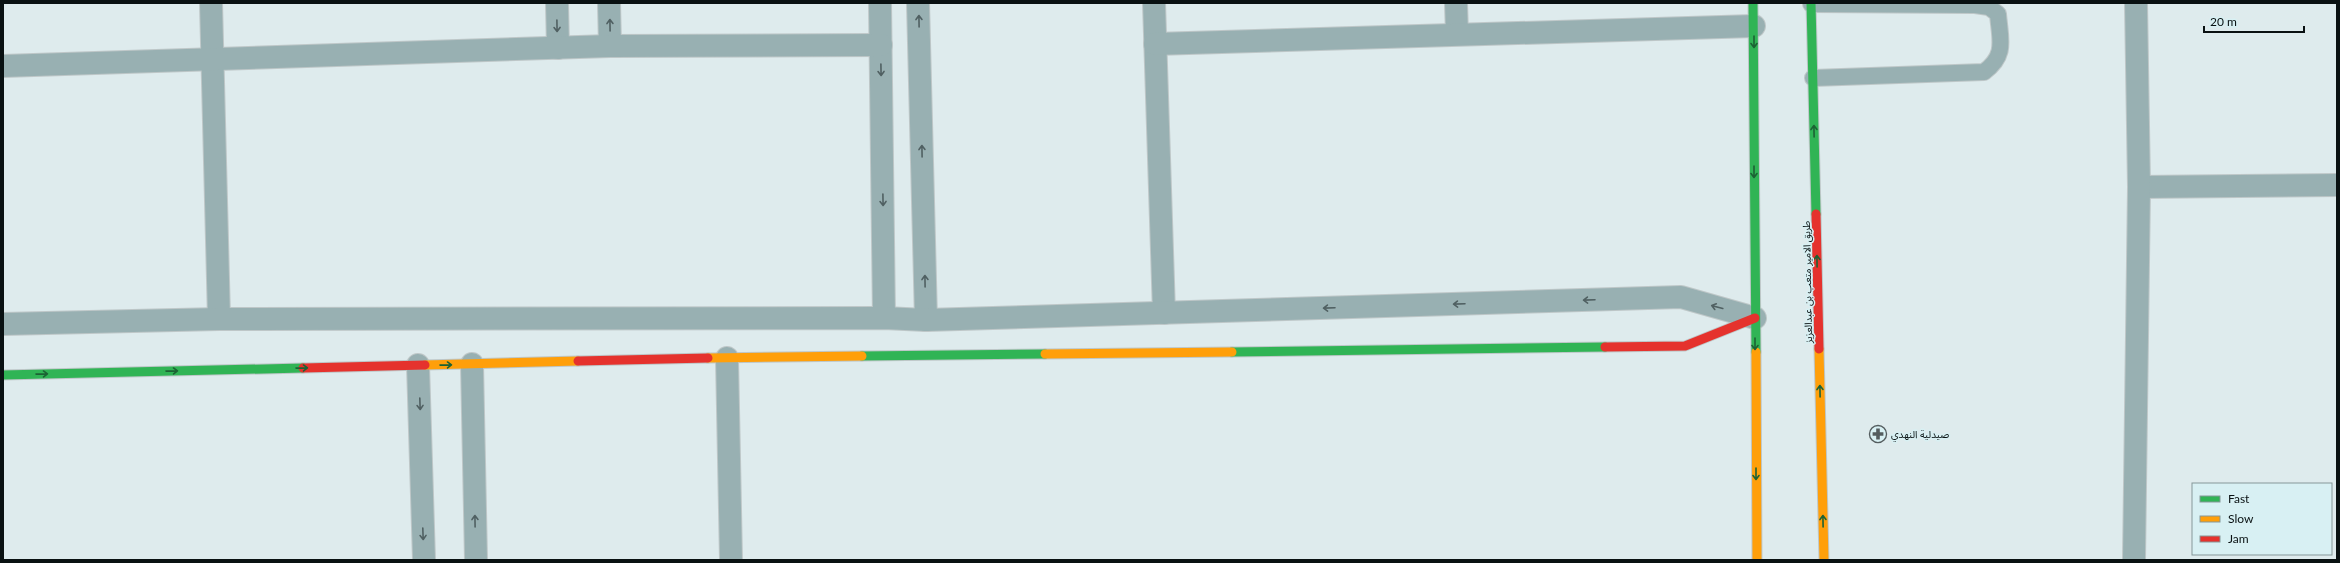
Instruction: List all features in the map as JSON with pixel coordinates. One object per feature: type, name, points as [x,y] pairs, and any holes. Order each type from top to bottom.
[{"type":"street","points":[[211,3],[219,319]]},
{"type":"street","points":[[557,3],[558,48]]},
{"type":"street","points":[[609,3],[610,46]]},
{"type":"street","points":[[880,3],[884,318]]},
{"type":"street","points":[[918,3],[926,320]]},
{"type":"street","points":[[1154,3],[1164,313]]},
{"type":"street","points":[[1456,3],[1457,34]]},
{"type":"street","points":[[1753,3],[1757,560]]},
{"type":"street","points":[[2134,560],[2139,187],[2136,3]]},
{"type":"street","name":"طريق الامير متعب بن عبدالعزيز","points":[[1811,4],[1824,560]]},
{"type":"street","points":[[1155,44],[1754,26]]},
{"type":"street","points":[[3,66],[610,46],[881,45]]},
{"type":"street","points":[[2139,187],[2337,186]]},
{"type":"street","points":[[3,324],[219,319],[884,318],[926,320],[1681,297],[1755,318]]},
{"type":"street","points":[[3,375],[727,358],[1684,346],[1755,318]]},
{"type":"street","points":[[727,358],[731,560]]},
{"type":"street","points":[[472,364],[476,560]]},
{"type":"street","points":[[418,365],[424,560]]},
{"type":"lane","points":[[1811,4],[1974,5],[1989,7],[1998,14],[2000,53],[1994,64],[1984,72],[1813,78]]},
{"type":"traffic: fast","points":[[1753,3],[1756,352]]},
{"type":"traffic: fast","points":[[1811,3],[1816,214]]},
{"type":"traffic: fast","points":[[1232,352],[1605,347]]},
{"type":"traffic: fast","points":[[862,356],[1045,354]]},
{"type":"traffic: fast","points":[[3,375],[303,368]]},
{"type":"traffic: slow","points":[[1819,349],[1824,560]]},
{"type":"traffic: slow","points":[[1045,354],[1232,352]]},
{"type":"traffic: slow","points":[[1756,352],[1757,560]]},
{"type":"traffic: slow","points":[[708,358],[862,356]]},
{"type":"traffic: slow","points":[[425,365],[578,361]]},
{"type":"traffic: jam","points":[[1816,214],[1819,349]]},
{"type":"traffic: jam","points":[[1605,347],[1685,346],[1755,318]]},
{"type":"traffic: jam","points":[[578,361],[708,358]]},
{"type":"traffic: jam","points":[[303,368],[425,365]]},
{"type":"place","name":"صيدلية النهدي","points":[[1878,434]]}]
